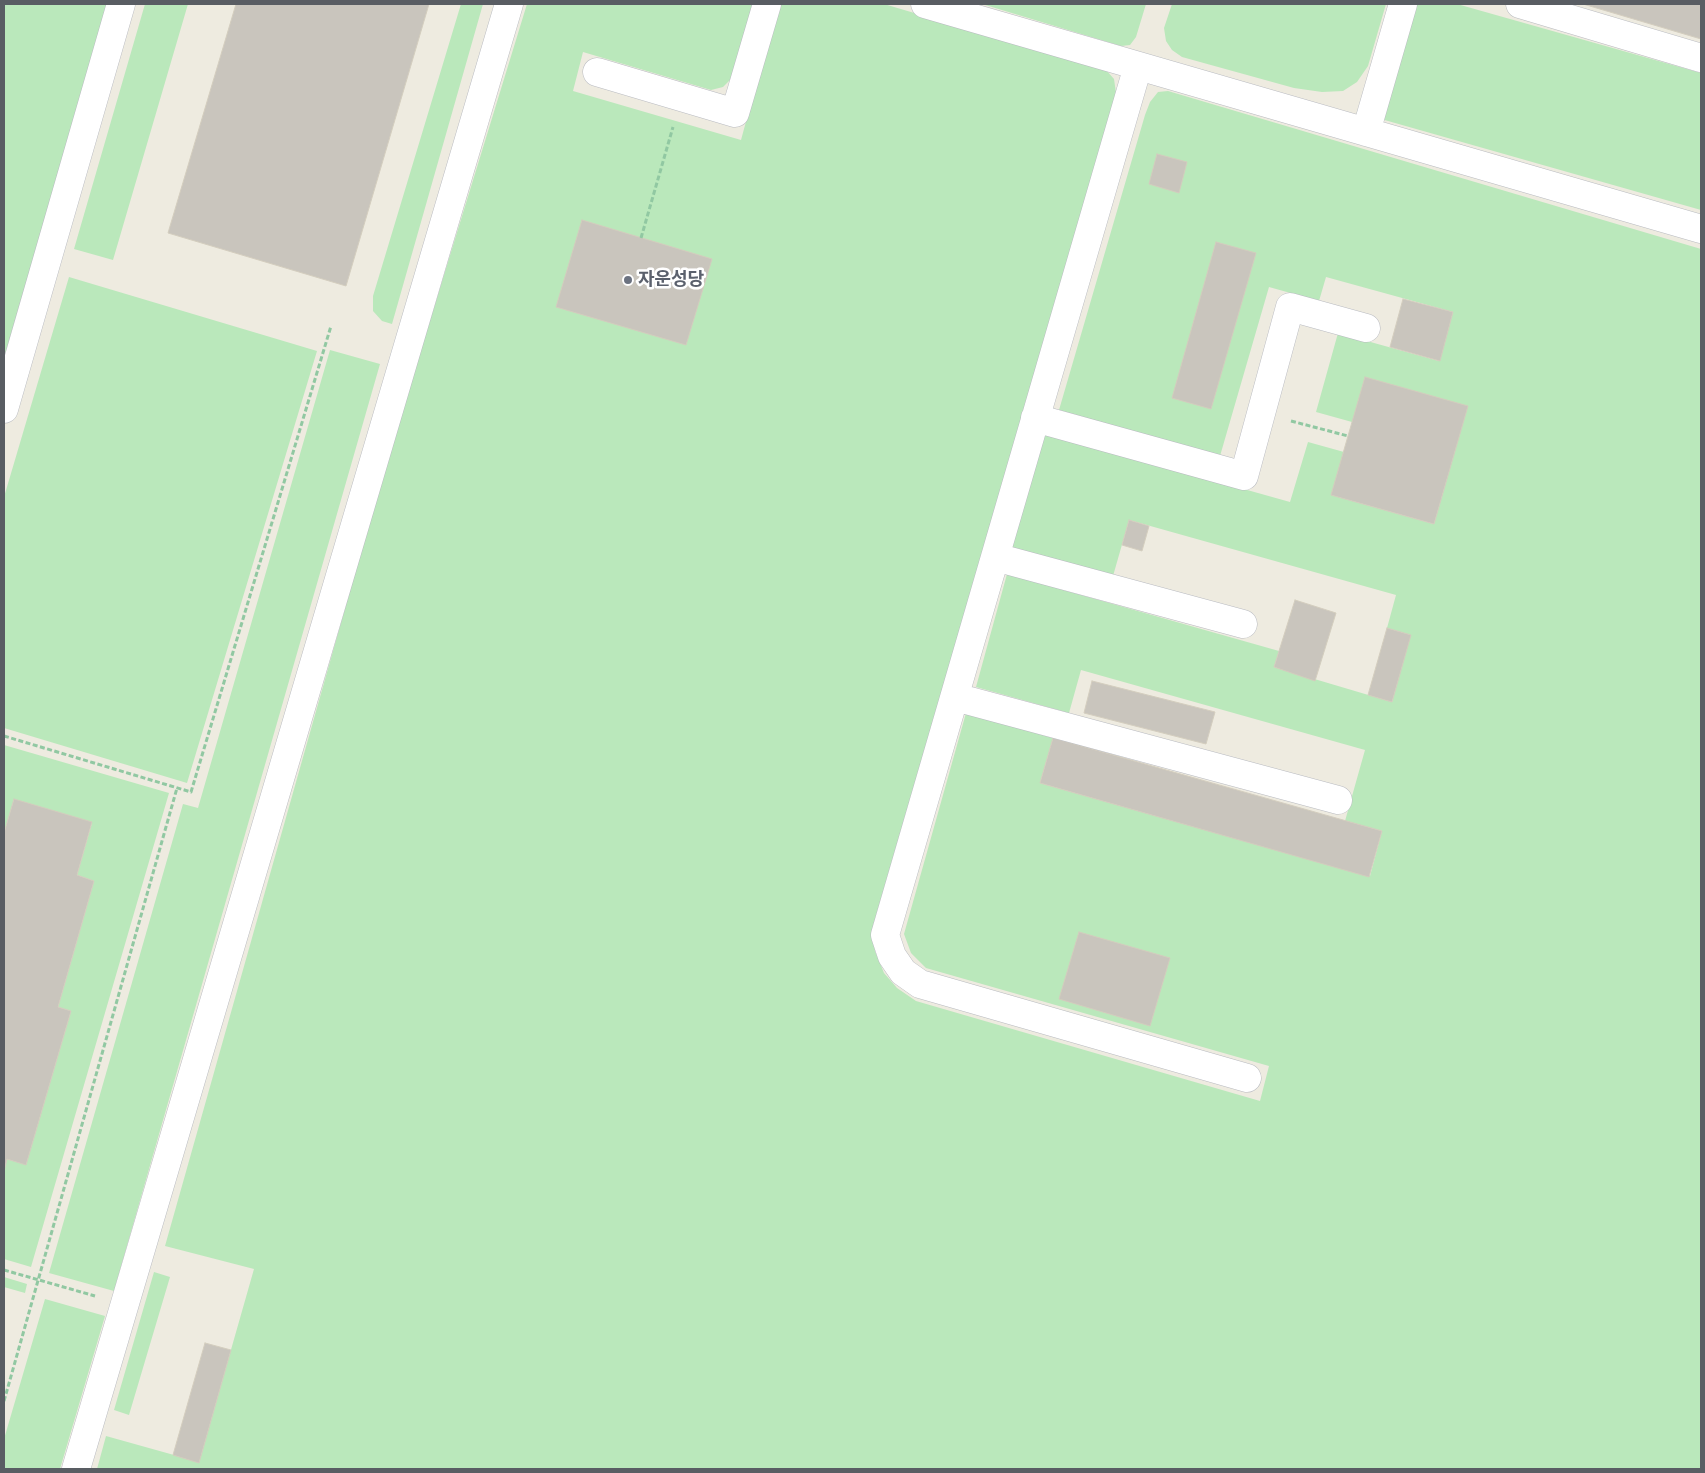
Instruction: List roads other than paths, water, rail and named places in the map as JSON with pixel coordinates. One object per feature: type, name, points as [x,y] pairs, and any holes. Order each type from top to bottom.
[{"type":"street","points":[[4,409],[121,4]]},
{"type":"street","points":[[76,1469],[508,4]]},
{"type":"street","points":[[597,72],[735,113],[767,4]]},
{"type":"street","points":[[925,4],[1701,229]]},
{"type":"street","points":[[1366,132],[1403,4]]},
{"type":"street","points":[[1520,4],[1701,58]]},
{"type":"street","points":[[1138,66],[956,697],[885,935],[892,956],[903,972],[920,984],[1247,1078]]},
{"type":"street","points":[[1036,418],[1244,476],[1290,307],[1366,328]]},
{"type":"street","points":[[995,557],[1243,624]]},
{"type":"street","points":[[956,697],[1338,800]]},
{"type":"place","name":"자운성당","points":[[628,280]]}]
